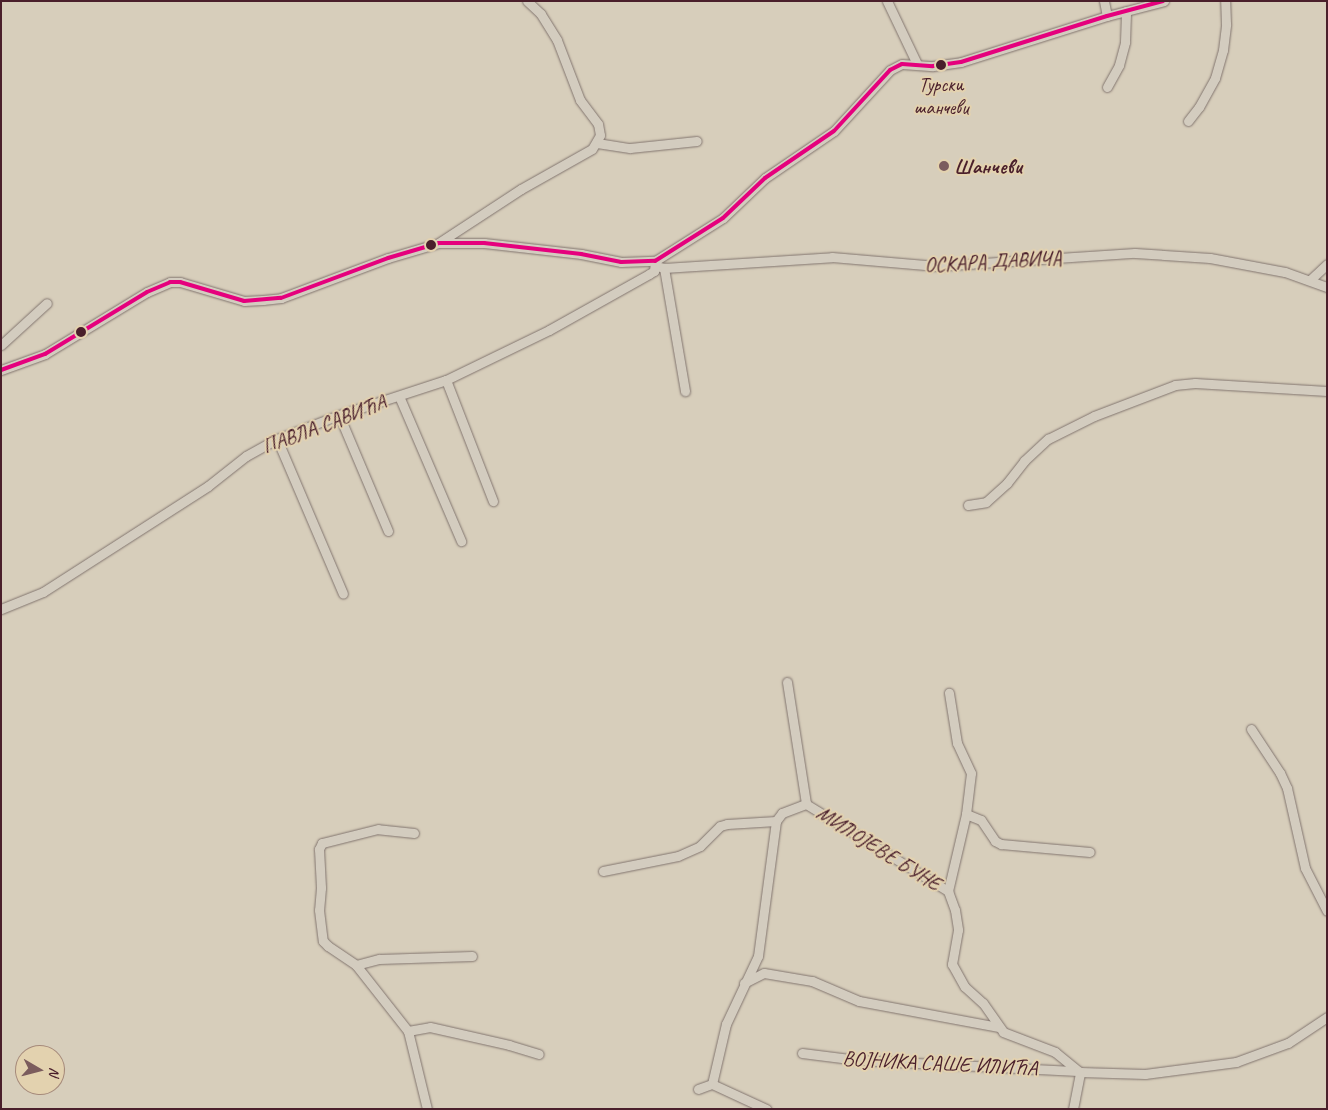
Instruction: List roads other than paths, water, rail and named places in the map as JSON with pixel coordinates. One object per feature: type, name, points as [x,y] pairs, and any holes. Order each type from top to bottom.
[{"type":"street","points":[[1,370],[45,354],[161,284],[180,282],[244,301],[281,298],[388,258],[439,243],[521,189],[592,150],[600,129],[580,100],[556,40],[541,14],[527,1]]},
{"type":"street","points":[[887,1],[917,64]]},
{"type":"street","points":[[1104,1],[1107,16]]},
{"type":"street","name":"ПАВЛА САВИЋА","points":[[1,610],[43,592],[208,486],[246,456],[277,439],[339,415],[446,380],[548,330],[654,271],[658,265],[723,218],[764,178],[834,131],[890,70],[902,64],[933,66],[961,62],[1107,16],[1164,1]]},
{"type":"street","points":[[1188,121],[1199,107],[1215,78],[1223,50],[1226,24],[1224,1]]},
{"type":"street","points":[[1107,87],[1121,58],[1125,42],[1126,11]]},
{"type":"street","points":[[596,143],[630,148],[697,141]]},
{"type":"street","name":"ОСКАРА ДАВИЧА","points":[[439,243],[484,243],[581,254],[621,262],[658,265],[832,257],[937,266],[1135,253],[1210,258],[1285,272],[1327,287]]},
{"type":"street","points":[[1310,280],[1327,264]]},
{"type":"street","points":[[658,265],[685,391]]},
{"type":"street","points":[[1,345],[47,304]]},
{"type":"street","points":[[446,380],[493,501]]},
{"type":"street","points":[[968,505],[986,502],[1007,483],[1024,461],[1048,439],[1094,416],[1175,386],[1195,383],[1327,390]]},
{"type":"street","points":[[399,396],[461,541]]},
{"type":"street","points":[[339,415],[388,531]]},
{"type":"street","points":[[277,439],[344,594]]},
{"type":"street","points":[[712,1084],[726,1024],[758,956],[776,821],[782,813],[806,804],[787,682]]},
{"type":"street","points":[[948,891],[966,814],[971,773],[957,743],[949,693]]},
{"type":"street","points":[[1251,729],[1280,773],[1287,788],[1305,868],[1327,911]]},
{"type":"street","name":"МИЛОЈЕВЕ БУНЕ","points":[[806,804],[948,891],[955,910],[958,930],[952,964],[965,987],[983,1004],[1003,1032],[1055,1052],[1078,1069]]},
{"type":"street","points":[[966,814],[981,820],[995,841],[1001,844],[1090,852]]},
{"type":"street","points":[[603,871],[678,856],[700,846],[720,826],[776,821]]},
{"type":"street","points":[[414,833],[378,829],[322,843],[319,849],[321,881],[319,910],[323,941],[356,964],[408,1031],[427,1109]]},
{"type":"street","points":[[356,964],[379,959],[472,956]]},
{"type":"street","name":"МИЛОЈЕВЕ БУНЕ","points":[[744,983],[764,973],[812,981],[859,1001],[998,1027]]},
{"type":"street","name":"ВОЈНИКА САШЕ ИЛИЋА","points":[[802,1052],[858,1060],[1078,1069],[1145,1074],[1236,1062],[1288,1043],[1327,1017]]},
{"type":"street","points":[[408,1031],[430,1028],[509,1045],[539,1054]]},
{"type":"street","points":[[1073,1109],[1078,1069]]},
{"type":"street","points":[[698,1089],[712,1084],[766,1109]]},
{"type":"place","name":"Турски шанчеви","points":[[941,65]]},
{"type":"place","name":"Шанчеви","points":[[944,166]]}]
